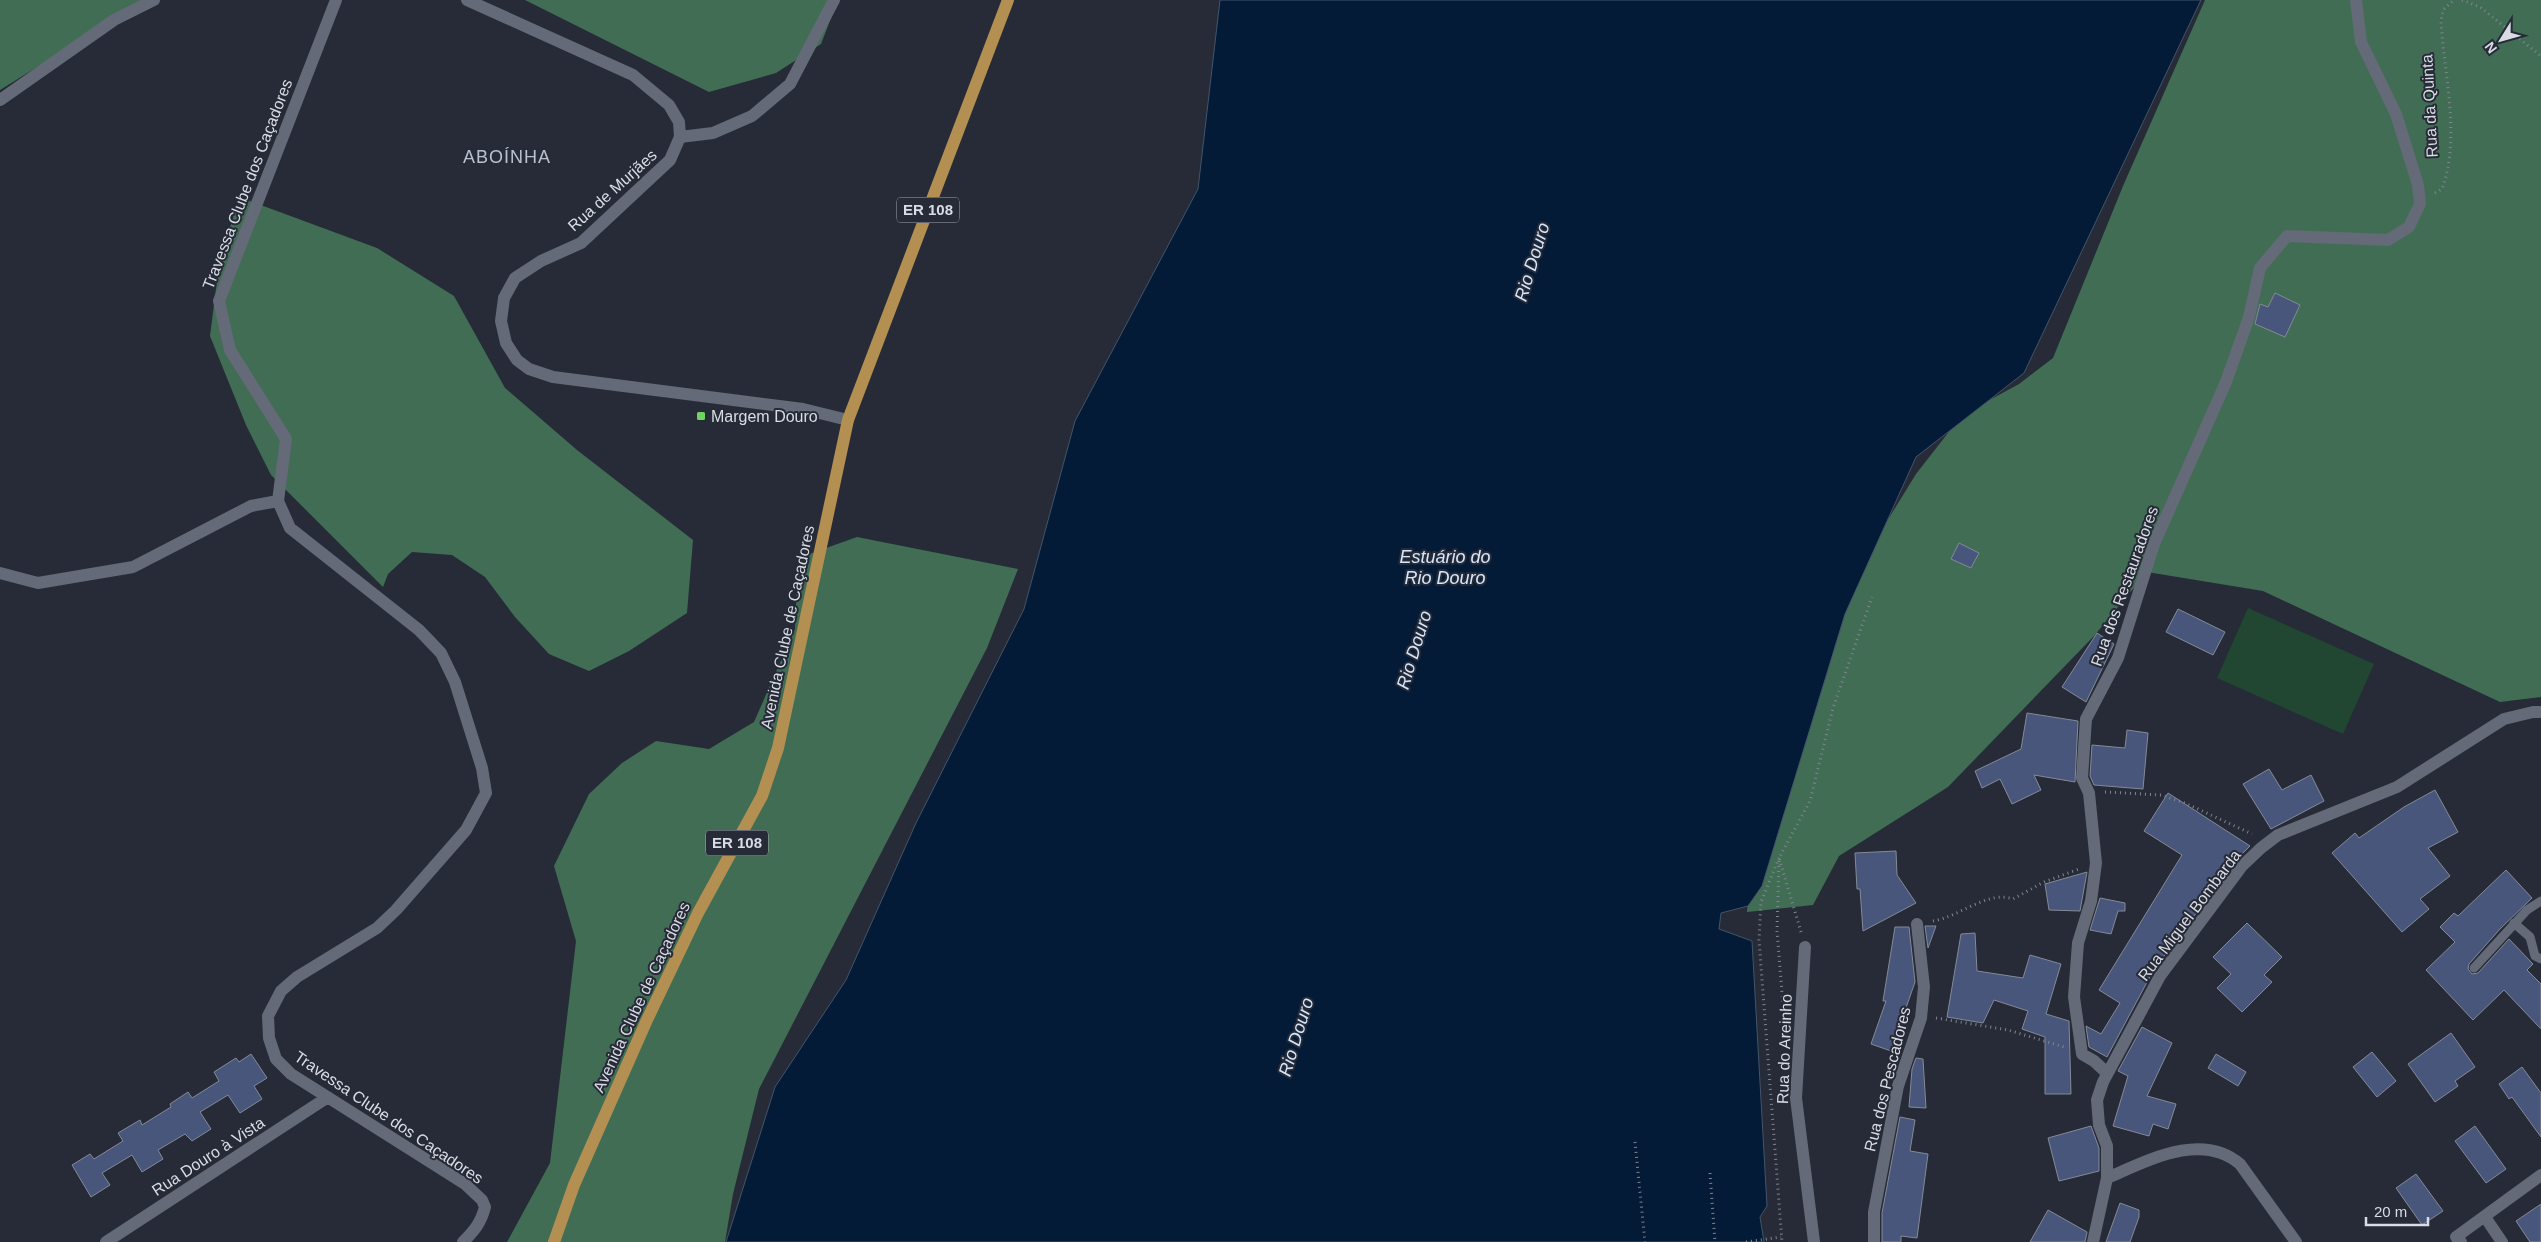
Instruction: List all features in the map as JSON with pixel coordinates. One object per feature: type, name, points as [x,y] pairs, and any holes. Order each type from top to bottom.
[{"type":"main road","name":"Avenida Clube de Caçadores","points":[[554,1242],[574,1186],[650,1013],[698,913],[762,796],[778,748],[848,420],[1008,0]]},
{"type":"street","points":[[0,100],[114,20],[154,0]]},
{"type":"street","name":"Travessa Clube dos Caçadores","points":[[336,0],[219,301],[230,350],[286,439],[278,501],[290,528],[419,630],[441,653],[455,682],[482,768],[486,793],[466,830],[396,910],[365,936],[297,977],[281,991],[268,1016],[269,1038],[276,1059],[291,1074],[465,1184],[482,1200],[485,1207],[482,1218],[477,1229],[464,1242]]},
{"type":"street","points":[[467,0],[633,75],[669,105],[679,122],[680,137],[713,133],[752,116],[790,84],[834,0]]},
{"type":"street","points":[[2356,0],[2361,42],[2396,114],[2418,184],[2420,204]]},
{"type":"street","name":"Rua de Murjães","points":[[680,137],[670,160],[581,243],[541,261],[515,278],[504,298],[501,321],[506,343],[517,360],[529,369],[553,377],[803,409],[848,420]]},
{"type":"street","name":"Rua dos Restauradores","points":[[2082,1054],[2074,997],[2078,943],[2091,901],[2096,863],[2089,793],[2082,778],[2086,719],[2118,658],[2154,544],[2226,382],[2249,317],[2260,268],[2287,236],[2388,240],[2409,227],[2420,204]]},
{"type":"street","points":[[0,573],[38,583],[133,567],[250,506],[278,501]]},
{"type":"street","name":"Rua Miguel Bombarda","points":[[2093,1242],[2107,1178],[2107,1146],[2099,1125],[2097,1100],[2107,1073],[2160,976],[2242,866],[2278,835],[2397,787],[2504,719],[2538,709]]},
{"type":"street","name":"Rua dos Pescadores","points":[[1874,1242],[1874,1212],[1898,1086],[1921,1018],[1924,986],[1917,924]]},
{"type":"street","name":"Rua do Areinho","points":[[1806,947],[1796,1098],[1814,1242]]},
{"type":"street","points":[[2082,1054],[2094,1061],[2107,1073]]},
{"type":"street","name":"Rua Douro à Vista","points":[[106,1242],[328,1097]]},
{"type":"street","points":[[2107,1178],[2177,1151],[2214,1150],[2222,1152],[2240,1164],[2296,1242]]},
{"type":"street","points":[[2461,1242],[2456,1237],[2541,1175]]},
{"type":"street","points":[[2485,1217],[2502,1242]]},
{"type":"lane","points":[[2474,968],[2514,923],[2541,900]]},
{"type":"lane","points":[[2514,923],[2530,938],[2535,956],[2541,959]]},
{"type":"path","name":"Rua da Quinta","points":[[2420,204],[2442,189],[2448,174],[2451,146],[2440,21],[2443,10],[2454,0]]},
{"type":"path","points":[[2462,0],[2486,12],[2541,56]]},
{"type":"path","points":[[1782,1242],[1759,940],[1761,902],[1779,858],[1810,801],[1833,708],[1872,598]]},
{"type":"path","points":[[2089,793],[2119,792],[2161,795],[2184,803],[2269,842]]},
{"type":"path","points":[[1779,858],[1806,947]]},
{"type":"path","points":[[1917,924],[1946,919],[1994,897],[2005,896],[2013,899],[2044,882],[2096,863]]},
{"type":"path","points":[[1921,1018],[1941,1018],[2008,1030],[2046,1040],[2082,1054]]},
{"type":"path","points":[[1635,1142],[1645,1242]]},
{"type":"path","points":[[1710,1173],[1715,1242]]},
{"type":"path","points":[[1746,1242],[1781,1237]]},
{"type":"green space","points":[[0,0],[145,0],[0,90]]},
{"type":"green space","points":[[525,0],[838,0],[821,44],[776,73],[709,92]]},
{"type":"green space","points":[[2205,0],[2541,0],[2541,697],[2500,702],[2263,591],[2147,572],[2094,636],[1948,787],[1839,856],[1813,905],[1747,912],[1748,900],[1857,548],[1876,539],[1916,474],[1962,415],[2019,384],[2053,358],[2123,186]]},
{"type":"green space","points":[[239,197],[377,248],[454,296],[505,388],[577,450],[693,540],[687,613],[629,651],[589,671],[549,654],[515,617],[485,577],[452,555],[412,552],[388,574],[383,587],[271,475],[246,425],[210,336],[219,265]]},
{"type":"green space","points":[[857,537],[1018,569],[987,648],[759,1089],[733,1194],[725,1242],[507,1242],[550,1163],[576,941],[554,866],[589,794],[622,763],[656,741],[709,749],[754,722],[795,629],[798,558]]},
{"type":"green space","points":[[2248,608],[2374,664],[2343,734],[2217,678]]},
{"type":"water","name":"Estuário do Rio Douro","points":[[1220,0],[2201,0],[2024,373],[1916,457],[1845,614],[1762,886],[1748,906],[1721,913],[1719,929],[1752,941],[1767,1206],[1760,1217],[1764,1242],[726,1242],[775,1087],[846,980],[916,823],[1024,609],[1075,421],[1198,189]]},
{"type":"building","points":[[2275,293],[2300,305],[2285,337],[2255,324],[2260,304],[2268,307]]},
{"type":"building","points":[[1959,543],[1979,553],[1971,568],[1951,559]]},
{"type":"building","points":[[2178,609],[2225,632],[2213,655],[2166,632]]},
{"type":"building","points":[[2097,633],[2114,644],[2086,702],[2062,687]]},
{"type":"building","points":[[2027,713],[2078,721],[2075,782],[2034,775],[2041,790],[2012,804],[2000,779],[1982,788],[1975,771],[2021,749]]},
{"type":"building","points":[[2127,730],[2148,733],[2143,789],[2094,785],[2090,776],[2092,745],[2125,748]]},
{"type":"building","points":[[2269,769],[2282,790],[2311,775],[2324,801],[2271,829],[2243,784]]},
{"type":"building","points":[[2435,790],[2458,832],[2428,848],[2450,876],[2420,899],[2429,909],[2402,932],[2332,853],[2355,833],[2359,838],[2404,807]]},
{"type":"building","points":[[2168,793],[2250,846],[2235,861],[2153,971],[2107,1057],[2089,1047],[2086,1026],[2101,1034],[2120,1003],[2099,990],[2182,855],[2144,831]]},
{"type":"building","points":[[1896,851],[1897,875],[1916,903],[1863,931],[1860,889],[1857,889],[1855,853]]},
{"type":"building","points":[[2506,870],[2532,898],[2500,929],[2469,964],[2468,969],[2472,974],[2478,973],[2509,939],[2533,964],[2527,970],[2541,984],[2541,1029],[2504,990],[2473,1020],[2426,970],[2455,942],[2440,927],[2454,913],[2458,916]]},
{"type":"building","points":[[2087,872],[2080,911],[2049,910],[2045,884]]},
{"type":"building","points":[[2100,898],[2125,903],[2125,911],[2118,911],[2111,934],[2090,930]]},
{"type":"building","points":[[2247,923],[2282,957],[2264,975],[2272,982],[2242,1012],[2217,988],[2231,974],[2213,957]]},
{"type":"building","points":[[1925,926],[1936,926],[1928,948]]},
{"type":"building","points":[[1895,927],[1909,927],[1915,982],[1891,1051],[1871,1044],[1886,1001],[1883,1001]]},
{"type":"building","points":[[1975,933],[1977,971],[2023,978],[2030,955],[2061,964],[2046,1014],[2069,1021],[2071,1094],[2045,1094],[2045,1037],[2022,1029],[2028,1011],[1994,1000],[1983,1023],[1947,1017],[1961,934]]},
{"type":"building","points":[[2142,1027],[2172,1043],[2147,1096],[2176,1104],[2168,1129],[2153,1124],[2149,1136],[2113,1126],[2128,1076],[2118,1071]]},
{"type":"building","points":[[2451,1033],[2475,1067],[2455,1081],[2458,1086],[2435,1102],[2408,1064]]},
{"type":"building","points":[[2372,1052],[2396,1081],[2377,1097],[2353,1067]]},
{"type":"building","points":[[251,1054],[267,1078],[254,1086],[262,1099],[240,1113],[228,1095],[200,1112],[211,1129],[192,1141],[185,1134],[158,1150],[163,1159],[142,1172],[132,1155],[102,1173],[110,1185],[91,1197],[72,1165],[90,1154],[94,1159],[123,1141],[118,1133],[140,1120],[142,1125],[171,1107],[170,1104],[188,1092],[192,1098],[219,1081],[214,1072],[236,1058],[239,1062]]},
{"type":"building","points":[[2216,1054],[2246,1072],[2238,1086],[2208,1068]]},
{"type":"building","points":[[1916,1058],[1923,1059],[1926,1108],[1909,1107],[1912,1069]]},
{"type":"building","points":[[2522,1067],[2541,1093],[2541,1137],[2512,1097],[2509,1099],[2499,1084]]},
{"type":"building","points":[[1900,1117],[1915,1120],[1910,1151],[1928,1154],[1917,1238],[1901,1236],[1901,1242],[1882,1242],[1882,1213]]},
{"type":"building","points":[[2091,1126],[2099,1148],[2099,1171],[2059,1181],[2048,1138]]},
{"type":"building","points":[[2475,1126],[2506,1169],[2486,1183],[2455,1141]]},
{"type":"building","points":[[2416,1174],[2443,1211],[2422,1225],[2396,1188]]},
{"type":"building","points":[[2120,1203],[2139,1210],[2139,1217],[2130,1242],[2106,1242]]},
{"type":"building","points":[[2541,1204],[2541,1242],[2530,1242],[2516,1221]]},
{"type":"building","points":[[2048,1210],[2087,1232],[2085,1242],[2030,1242]]},
{"type":"place","name":"Margem Douro","points":[[701,416]]},
{"type":"district","name":"ABOÍNHA","points":[[507,157]]},
{"type":"water label","name":"Rio Douro","points":[[1532,262]]},
{"type":"water label","name":"Rio Douro","points":[[1414,650]]},
{"type":"water label","name":"Rio Douro","points":[[1296,1037]]}]
